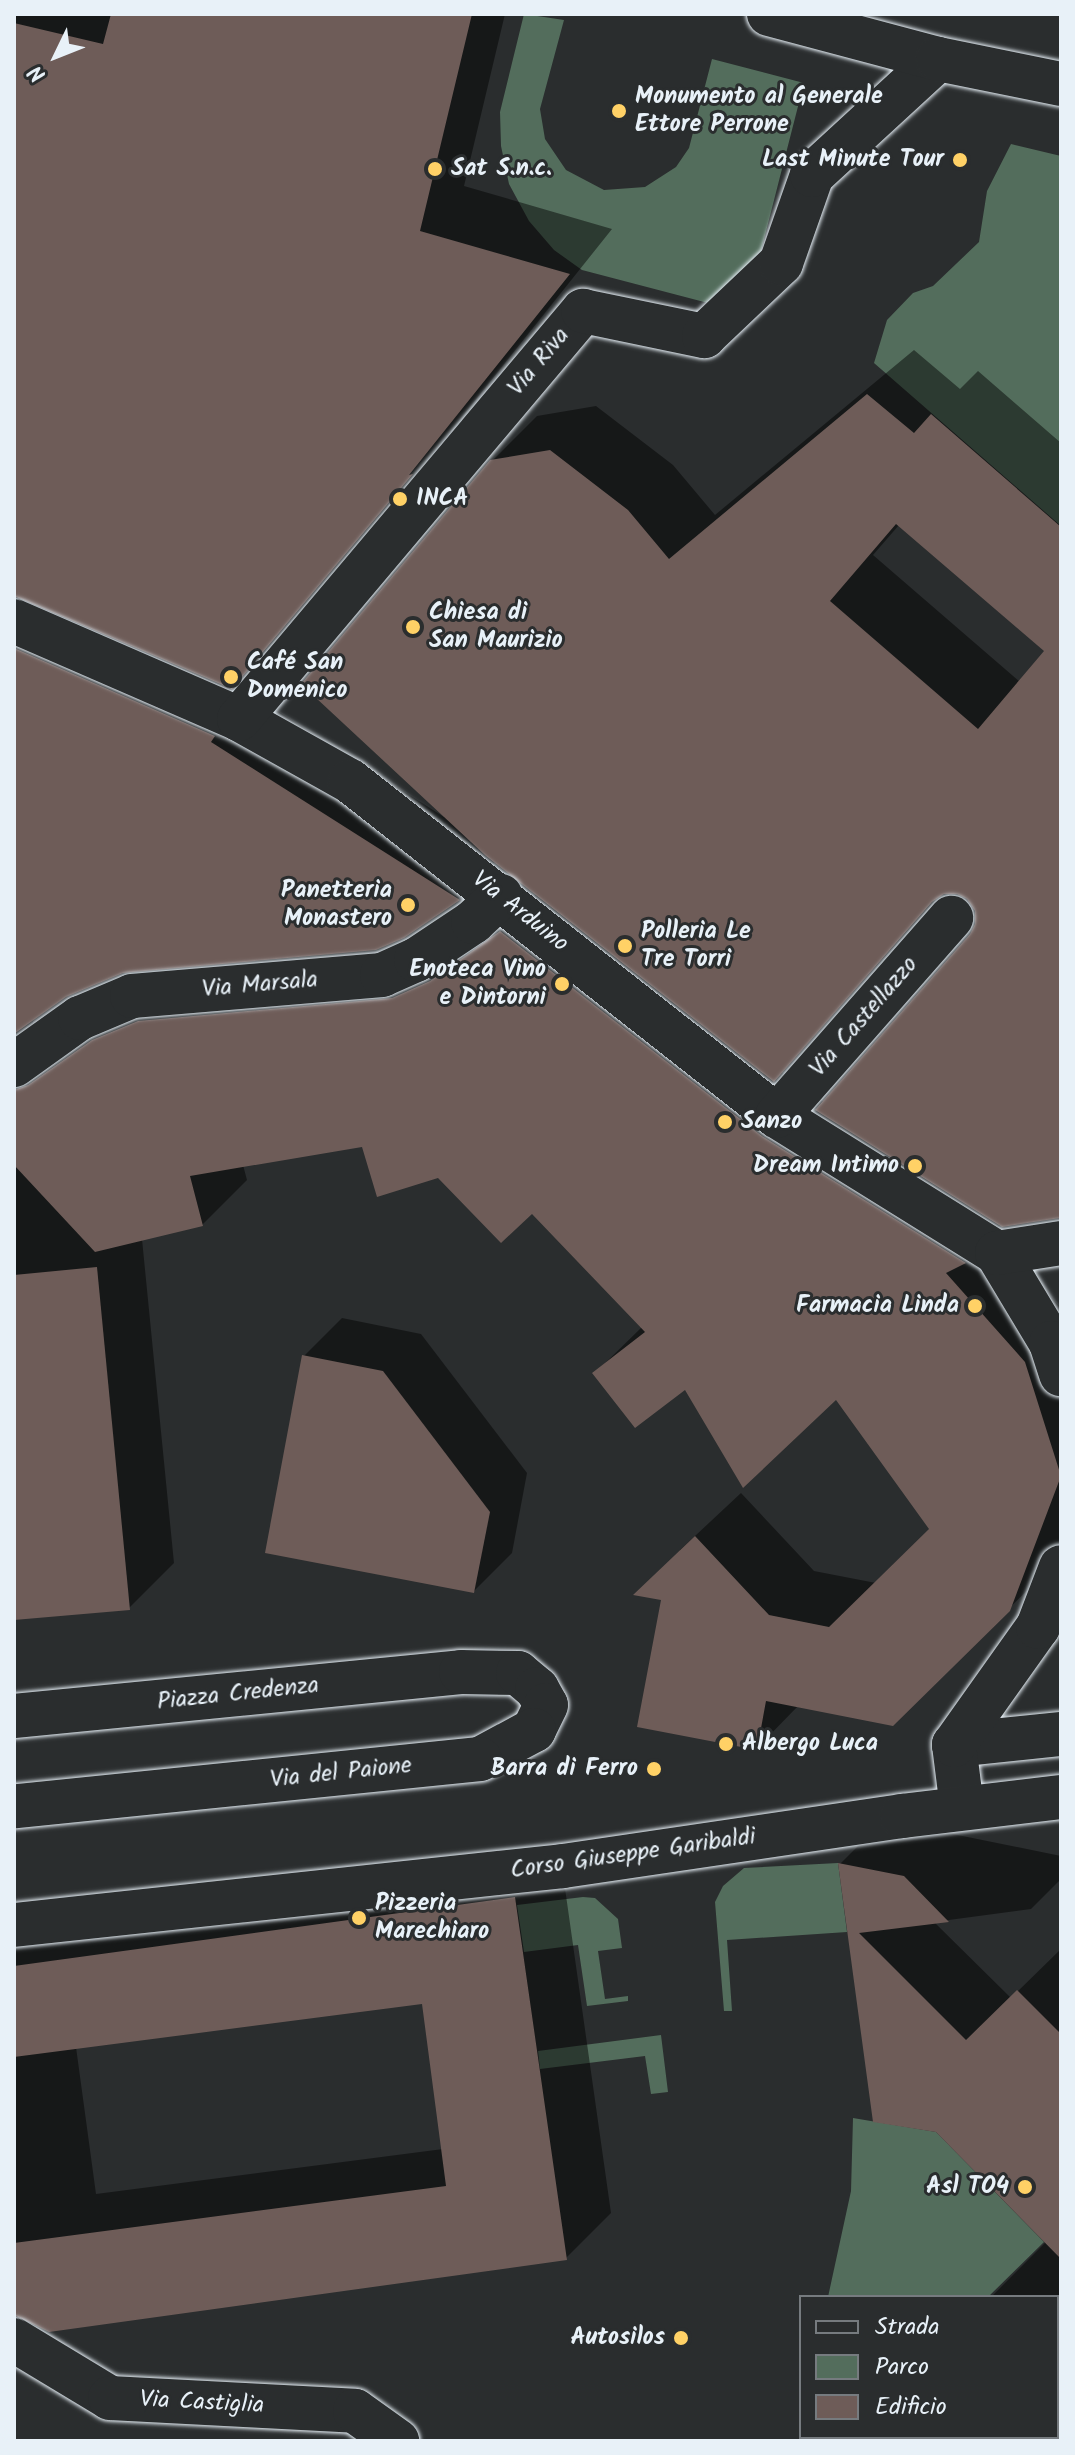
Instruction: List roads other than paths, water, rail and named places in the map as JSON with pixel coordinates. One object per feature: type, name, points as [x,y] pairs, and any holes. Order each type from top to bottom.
[{"type":"street","points":[[769,14],[938,59],[1061,84]]},
{"type":"street","name":"Via Riva","points":[[239,719],[583,311],[704,336],[781,263],[812,175],[938,59]]},
{"type":"street","name":"Via Arduino","points":[[14,621],[239,719],[350,781],[501,896],[777,1116],[997,1253]]},
{"type":"street","name":"Via Marsala","points":[[14,1065],[80,1018],[132,996],[382,975],[416,960],[439,945],[473,922],[501,896]]},
{"type":"street","name":"Via Castellazzo","points":[[777,1116],[951,918]]},
{"type":"street","points":[[1061,1243],[997,1253],[1051,1343],[1061,1374]]},
{"type":"street","points":[[962,1808],[954,1745],[1038,1627],[1061,1567]]},
{"type":"street","name":"Piazza Credenza","points":[[14,1716],[461,1672]]},
{"type":"street","name":"Via del Paione","points":[[14,1806],[480,1759],[534,1730],[546,1705],[537,1689],[518,1673],[461,1672]]},
{"type":"street","points":[[954,1745],[1061,1734]]},
{"type":"street","name":"Corso Giuseppe Garibaldi","points":[[14,1925],[563,1866],[962,1808],[1061,1797]]},
{"type":"street","name":"Via Castiglia","points":[[14,2340],[110,2398],[355,2411],[397,2441]]},
{"type":"place","name":"Monumento al Generale Ettore Perrone","points":[[619,111]]},
{"type":"place","name":"Last Minute Tour","points":[[960,160]]},
{"type":"place","name":"Sat S.n.c.","points":[[435,169]]},
{"type":"place","name":"INCA","points":[[400,499]]},
{"type":"place","name":"Chiesa di San Maurizio","points":[[413,627]]},
{"type":"place","name":"Café San Domenico","points":[[231,677]]},
{"type":"place","name":"Panetteria Monastero","points":[[408,905]]},
{"type":"place","name":"Polleria Le Tre Torri","points":[[625,946]]},
{"type":"place","name":"Enoteca Vino e Dintorni","points":[[562,984]]},
{"type":"place","name":"Sanzo","points":[[725,1122]]},
{"type":"place","name":"Dream Intimo","points":[[915,1166]]},
{"type":"place","name":"Farmacia Linda","points":[[975,1306]]},
{"type":"place","name":"Albergo Luca","points":[[726,1744]]},
{"type":"place","name":"Barra di Ferro","points":[[654,1769]]},
{"type":"place","name":"Pizzeria Marechiaro","points":[[359,1918]]},
{"type":"place","name":"Asl TO4","points":[[1025,2187]]},
{"type":"place","name":"Autosilos","points":[[681,2338]]}]
